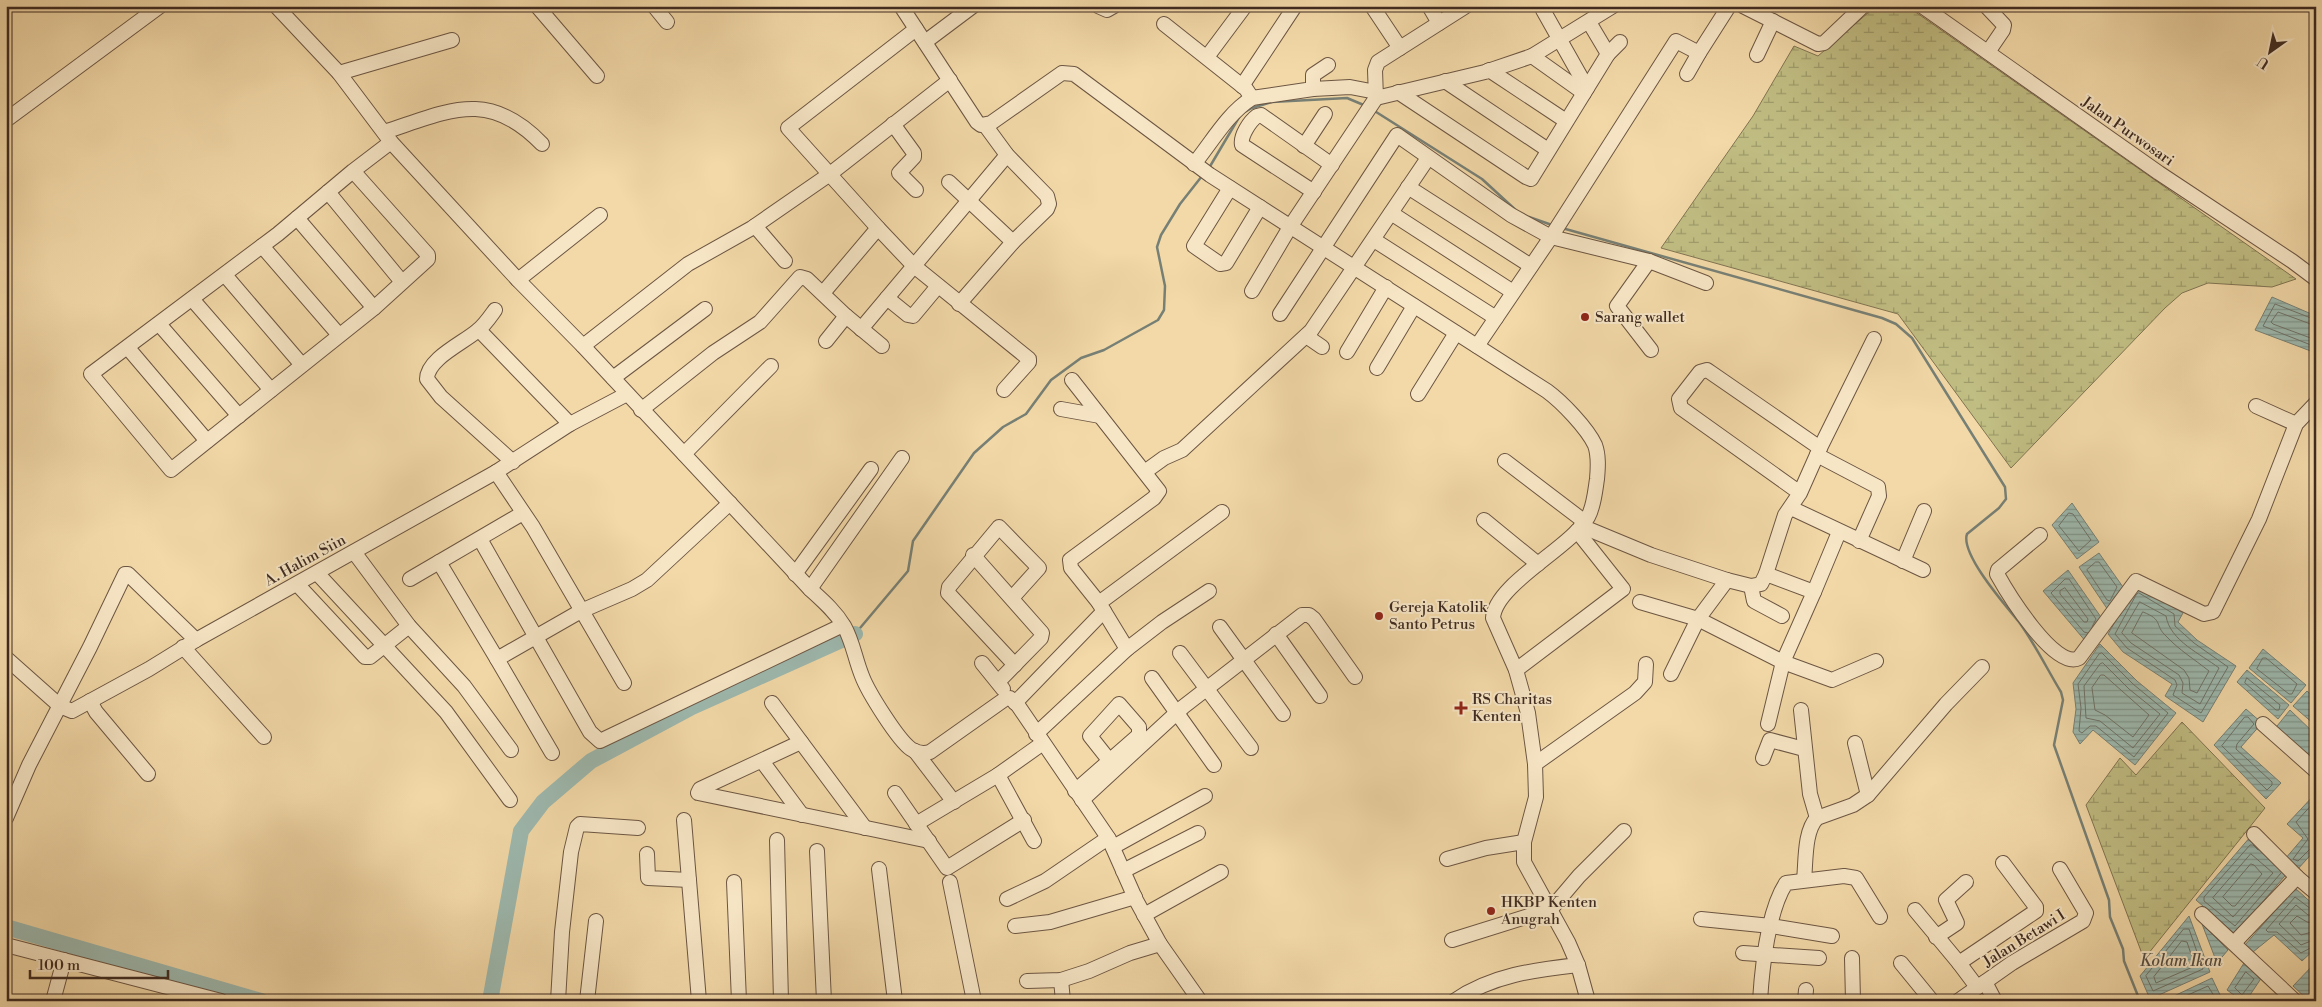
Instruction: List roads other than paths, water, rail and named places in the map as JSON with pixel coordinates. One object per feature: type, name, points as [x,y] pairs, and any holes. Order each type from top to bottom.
[{"type":"street","points":[[6,120],[160,6]]},
{"type":"street","points":[[276,6],[339,73],[388,137],[518,280],[583,346],[795,574],[832,610],[844,626],[853,644],[860,673],[871,694],[908,746],[915,751],[954,802]]},
{"type":"street","points":[[537,6],[597,76]]},
{"type":"street","points":[[654,6],[667,22]]},
{"type":"street","points":[[901,6],[977,122],[985,125],[1006,155],[1050,201],[1047,210],[1013,242],[959,304]]},
{"type":"street","points":[[925,42],[973,6]]},
{"type":"street","points":[[1098,6],[1108,10],[1114,6]]},
{"type":"street","points":[[1207,57],[1246,6]]},
{"type":"street","points":[[1242,86],[1295,6]]},
{"type":"street","points":[[1372,6],[1400,48]]},
{"type":"street","points":[[1429,6],[1439,23]]},
{"type":"street","points":[[1252,291],[1290,227],[1375,97],[1375,70],[1378,62],[1466,6]]},
{"type":"street","points":[[1195,165],[1229,118],[1251,108],[1313,89],[1350,87],[1375,97],[1489,70],[1532,56],[1613,6]]},
{"type":"street","points":[[1687,74],[1698,53],[1729,6]]},
{"type":"street","points":[[1743,6],[1818,44],[1822,44],[1863,6]]},
{"type":"street","name":"Jalan Purwosari","points":[[1922,6],[2159,173],[2316,279]]},
{"type":"street","points":[[1986,6],[2004,25],[2003,30],[1988,52]]},
{"type":"street","points":[[1542,10],[1560,40],[1585,90]]},
{"type":"street","points":[[1758,55],[1773,21]]},
{"type":"street","points":[[1589,22],[1608,54]]},
{"type":"street","points":[[1164,24],[1242,86],[1251,108],[1332,165]]},
{"type":"street","points":[[916,29],[789,126],[789,130],[914,266],[959,304],[1029,358],[1029,362],[1004,390]]},
{"type":"street","points":[[339,73],[452,40]]},
{"type":"street","points":[[1477,346],[1552,235],[1676,41],[1698,53]]},
{"type":"street","points":[[1398,92],[1528,179],[1531,178],[1608,54],[1620,42]]},
{"type":"street","points":[[1532,56],[1585,90]]},
{"type":"street","points":[[1313,89],[1313,75],[1328,65]]},
{"type":"street","points":[[1489,70],[1566,121]]},
{"type":"street","points":[[985,125],[1062,73],[1070,72],[1195,165],[1553,395],[1591,439],[1598,457],[1597,478],[1592,507],[1581,526],[1498,603],[1493,618],[1516,670],[1528,713],[1534,764],[1535,804],[1524,842],[1524,862],[1551,909],[1578,965],[1588,1001]]},
{"type":"street","points":[[583,346],[688,264],[754,226],[830,174],[950,80]]},
{"type":"street","points":[[1445,81],[1548,150]]},
{"type":"street","points":[[352,171],[428,255],[428,260],[374,308],[171,470],[91,374],[262,246],[328,192],[388,137],[450,111],[480,108],[490,109],[513,120],[542,144]]},
{"type":"street","points":[[1251,108],[1241,139],[1242,145],[1314,192]]},
{"type":"street","points":[[1304,146],[1325,114]]},
{"type":"street","points":[[893,124],[914,153],[912,159],[899,172],[916,190]]},
{"type":"street","points":[[1280,314],[1397,135],[1511,215],[1552,235],[1649,261],[1706,283]]},
{"type":"street","points":[[861,329],[1006,155]]},
{"type":"street","points":[[1146,471],[1164,458],[1182,450],[1306,336],[1374,240],[1428,158]]},
{"type":"street","points":[[948,182],[1013,242]]},
{"type":"street","points":[[1408,186],[1531,266]]},
{"type":"street","points":[[1230,188],[1195,247],[1224,264],[1260,207]]},
{"type":"street","points":[[328,192],[402,282]]},
{"type":"street","points":[[1391,213],[1514,292]]},
{"type":"street","points":[[518,280],[600,215]]},
{"type":"street","points":[[297,218],[374,308]]},
{"type":"street","points":[[754,226],[785,260]]},
{"type":"street","points":[[823,293],[878,228]]},
{"type":"street","points":[[1374,240],[1496,318]]},
{"type":"street","points":[[262,246],[339,336]]},
{"type":"street","points":[[1649,261],[1617,306],[1651,350]]},
{"type":"street","points":[[225,274],[302,365]]},
{"type":"street","points":[[641,410],[713,353],[760,322],[800,278],[807,279],[846,316],[882,346]]},
{"type":"street","points":[[887,298],[908,315],[913,316],[938,286]]},
{"type":"street","points":[[1347,352],[1386,288]]},
{"type":"street","points":[[192,299],[270,390]]},
{"type":"street","points":[[1377,368],[1414,306]]},
{"type":"street","points":[[613,378],[705,309]]},
{"type":"street","points":[[495,310],[479,330],[438,359],[427,374],[427,379],[441,397],[513,462]]},
{"type":"street","points":[[826,341],[846,316]]},
{"type":"street","points":[[159,324],[239,416]]},
{"type":"street","points":[[479,330],[570,424]]},
{"type":"street","points":[[1418,394],[1456,333]]},
{"type":"street","points":[[1306,336],[1322,347]]},
{"type":"street","points":[[1581,526],[1651,555],[1727,580],[1751,586],[1761,584],[1785,515],[1800,493],[1818,452],[1874,339]]},
{"type":"street","points":[[128,348],[207,441]]},
{"type":"street","points":[[684,454],[771,366]]},
{"type":"street","points":[[1800,493],[1681,408],[1679,399],[1700,372],[1707,370],[1818,452],[1878,487],[1880,496],[1858,541]]},
{"type":"street","points":[[1072,380],[1146,471],[1158,489],[1158,495],[1070,560],[1071,568],[1101,607],[1127,649]]},
{"type":"street","name":"A. Halim Siin","points":[[60,706],[72,711],[93,707],[196,640],[496,472],[570,424],[627,394]]},
{"type":"street","points":[[2040,535],[1998,570],[1997,574],[2007,593],[2048,647],[2068,660],[2079,658],[2136,581],[2204,614],[2209,614],[2212,612],[2259,519],[2296,424],[2316,403]]},
{"type":"street","points":[[2256,406],[2296,424]]},
{"type":"street","points":[[1061,408],[1100,416]]},
{"type":"street","points":[[810,589],[902,458]]},
{"type":"street","points":[[1505,461],[1581,526],[1623,589],[1516,670]]},
{"type":"street","points":[[795,574],[871,469]]},
{"type":"street","points":[[496,472],[523,513],[624,683]]},
{"type":"street","points":[[497,659],[581,611],[632,589],[647,580],[730,503]]},
{"type":"street","points":[[1791,508],[1838,532],[1923,570]]},
{"type":"street","points":[[1903,561],[1924,511]]},
{"type":"street","points":[[915,751],[923,753],[932,751],[988,710],[1012,700],[1101,607],[1222,512]]},
{"type":"street","points":[[410,579],[523,513]]},
{"type":"street","points":[[1484,520],[1538,564]]},
{"type":"street","points":[[1012,598],[1039,569],[1030,557],[999,527],[949,587],[948,593],[1015,665]]},
{"type":"street","points":[[1768,724],[1784,662],[1838,532]]},
{"type":"street","points":[[480,539],[590,732],[600,741],[844,626]]},
{"type":"street","points":[[354,552],[409,626],[464,686],[511,750]]},
{"type":"street","points":[[974,556],[1039,628],[1042,636],[998,682]]},
{"type":"street","points":[[439,562],[552,753]]},
{"type":"street","points":[[317,573],[446,712],[510,800]]},
{"type":"street","points":[[6,818],[29,764],[60,706],[125,574],[128,574],[196,640]]},
{"type":"street","points":[[1766,574],[1814,592]]},
{"type":"street","points":[[1671,674],[1698,619],[1727,580]]},
{"type":"street","points":[[297,584],[365,657],[370,657],[409,626]]},
{"type":"street","points":[[1751,586],[1754,601],[1782,616]]},
{"type":"street","points":[[916,824],[998,775],[1040,738],[1127,649],[1162,622],[1209,591]]},
{"type":"street","points":[[1640,602],[1698,619],[1784,662],[1832,680],[1876,660]]},
{"type":"street","points":[[1079,795],[1207,688],[1302,615],[1309,615],[1314,619],[1355,677]]},
{"type":"street","points":[[1220,627],[1284,714]]},
{"type":"street","points":[[1276,634],[1320,696]]},
{"type":"street","points":[[183,648],[264,737]]},
{"type":"street","points":[[1180,653],[1252,748]]},
{"type":"street","points":[[6,658],[60,706]]},
{"type":"street","points":[[982,664],[1040,738],[1110,842],[1134,897],[1160,944],[1200,1001]]},
{"type":"street","points":[[1534,764],[1635,693],[1645,682],[1646,664]]},
{"type":"street","points":[[1804,880],[1811,827],[1817,818],[1853,805],[1868,795],[1946,704],[1982,667]]},
{"type":"street","points":[[1152,678],[1214,765]]},
{"type":"street","points":[[772,703],[865,828]]},
{"type":"street","points":[[93,707],[148,774]]},
{"type":"street","points":[[1801,710],[1810,794],[1817,818]]},
{"type":"street","points":[[2263,724],[2316,771]]},
{"type":"street","points":[[1763,758],[1770,740],[1804,749]]},
{"type":"street","points":[[801,742],[699,790],[698,793],[929,841]]},
{"type":"street","points":[[1855,743],[1868,795]]},
{"type":"street","points":[[1079,795],[1109,760]]},
{"type":"street","points":[[762,761],[802,815]]},
{"type":"street","points":[[998,775],[1034,840]]},
{"type":"street","points":[[895,793],[947,868],[1024,820]]},
{"type":"street","points":[[1007,899],[1045,881],[1110,842],[1205,796]]},
{"type":"street","points":[[684,820],[699,1001]]},
{"type":"street","points":[[558,1001],[562,932],[571,852],[576,829],[580,824],[638,828]]},
{"type":"street","points":[[1452,940],[1551,909],[1596,858],[1624,831]]},
{"type":"street","points":[[1124,871],[1198,833]]},
{"type":"street","points":[[2254,834],[2297,877],[2316,893]]},
{"type":"street","points":[[776,840],[781,1001]]},
{"type":"street","points":[[1447,859],[1486,848],[1524,842]]},
{"type":"street","points":[[817,851],[824,1001]]},
{"type":"street","points":[[647,854],[648,878],[689,880]]},
{"type":"street","points":[[1959,963],[2026,919],[2037,909],[2003,863]]},
{"type":"street","points":[[879,869],[895,1001]]},
{"type":"street","name":"Jalan Betawi I","points":[[1958,1001],[2085,917],[2086,913],[2060,869]]},
{"type":"street","points":[[1144,915],[1221,872]]},
{"type":"street","points":[[1760,1001],[1764,953],[1786,883],[1844,876],[1856,878],[1880,917]]},
{"type":"street","points":[[2234,943],[2297,877]]},
{"type":"street","points":[[734,882],[739,1001]]},
{"type":"street","points":[[950,882],[974,1001]]},
{"type":"street","points":[[1936,937],[1957,923],[1946,900],[1966,882]]},
{"type":"street","points":[[1015,926],[1050,922],[1134,897]]},
{"type":"street","points":[[1915,910],[1936,937],[1995,1001]]},
{"type":"street","points":[[2202,914],[2295,1001]]},
{"type":"street","points":[[1701,919],[1771,926],[1832,936]]},
{"type":"street","points":[[587,1001],[596,921]]},
{"type":"street","points":[[1027,981],[1061,980],[1095,969],[1130,953],[1160,944]]},
{"type":"street","points":[[6,945],[221,1001]]},
{"type":"street","points":[[1743,953],[1819,958]]},
{"type":"street","points":[[1852,958],[1853,1001]]},
{"type":"street","points":[[54,1001],[64,960]]},
{"type":"street","points":[[1901,963],[1932,1001]]},
{"type":"street","points":[[1454,1001],[1478,987],[1503,977],[1578,965]]},
{"type":"street","points":[[1061,980],[1063,1001]]},
{"type":"water","points":[[2272,297],[2316,316],[2316,353],[2255,330]]},
{"type":"water","points":[[2072,503],[2099,542],[2077,559],[2052,525]]},
{"type":"water","points":[[2099,553],[2123,587],[2110,613],[2079,567]]},
{"type":"water","points":[[2068,570],[2103,620],[2087,643],[2043,591]]},
{"type":"water","points":[[2136,586],[2183,613],[2178,622],[2197,640],[2236,666],[2203,722],[2165,696],[2172,684],[2123,652],[2108,634]]},
{"type":"water","points":[[2100,644],[2137,681],[2176,713],[2135,765],[2093,730],[2080,744],[2073,732],[2076,709],[2073,683]]},
{"type":"water","points":[[2263,649],[2306,685],[2291,703],[2249,668]]},
{"type":"water","points":[[2247,670],[2289,705],[2278,719],[2237,682]]},
{"type":"water","points":[[2307,691],[2316,699],[2316,722],[2314,724],[2293,706]]},
{"type":"water","points":[[2246,709],[2262,723],[2241,747],[2281,783],[2266,799],[2214,745]]},
{"type":"water","points":[[2290,710],[2316,735],[2316,768],[2273,731]]},
{"type":"water","points":[[2316,793],[2316,849],[2297,870],[2285,859],[2303,838],[2287,824]]},
{"type":"water","points":[[2251,836],[2290,870],[2235,934],[2196,900]]},
{"type":"water","points":[[2295,888],[2316,907],[2316,948],[2302,961],[2274,935],[2253,952],[2245,945]]},
{"type":"water","name":"Kolam Ikan","points":[[2189,916],[2210,972],[2150,999],[2140,976]]},
{"type":"water","points":[[2202,924],[2228,950],[2217,963]]},
{"type":"water","points":[[2316,962],[2316,1001],[2309,1001],[2293,986]]},
{"type":"water","points":[[2244,963],[2262,977],[2246,1001],[2242,1001],[2227,990]]},
{"type":"water","points":[[2212,978],[2222,999],[2176,1001],[2174,996]]},
{"type":"waterway","points":[[1209,168],[1241,114],[1252,108],[1272,102],[1347,98],[1366,106]]},
{"type":"waterway","points":[[1373,110],[1482,179],[1519,213]]},
{"type":"waterway","points":[[855,634],[908,571],[913,541],[974,453],[1003,427],[1026,414],[1051,380],[1081,358],[1104,350],[1158,320],[1164,310],[1165,286],[1157,247],[1161,235],[1180,204],[1202,176]]},
{"type":"waterway","points":[[1529,217],[1552,225]]},
{"type":"waterway","points":[[1562,228],[1882,318],[1896,324],[1912,338],[2005,487],[2006,499],[1999,508],[1967,534],[1967,543],[1970,554],[1977,566],[2025,630],[2061,692],[2063,700],[2054,745],[2109,900],[2110,917],[2123,949],[2124,961],[2140,1001]]},
{"type":"waterway","points":[[490,1001],[521,831],[543,802],[591,761],[692,707],[855,634]]},
{"type":"waterway","points":[[6,927],[261,1001]]},
{"type":"place","name":"Sarang wallet","points":[[1585,317]]},
{"type":"place","name":"Gereja Katolik Santo Petrus","points":[[1379,616]]},
{"type":"place","name":"RS Charitas Kenten","points":[[1461,708]]},
{"type":"place","name":"HKBP Kenten Anugrah","points":[[1491,911]]}]
